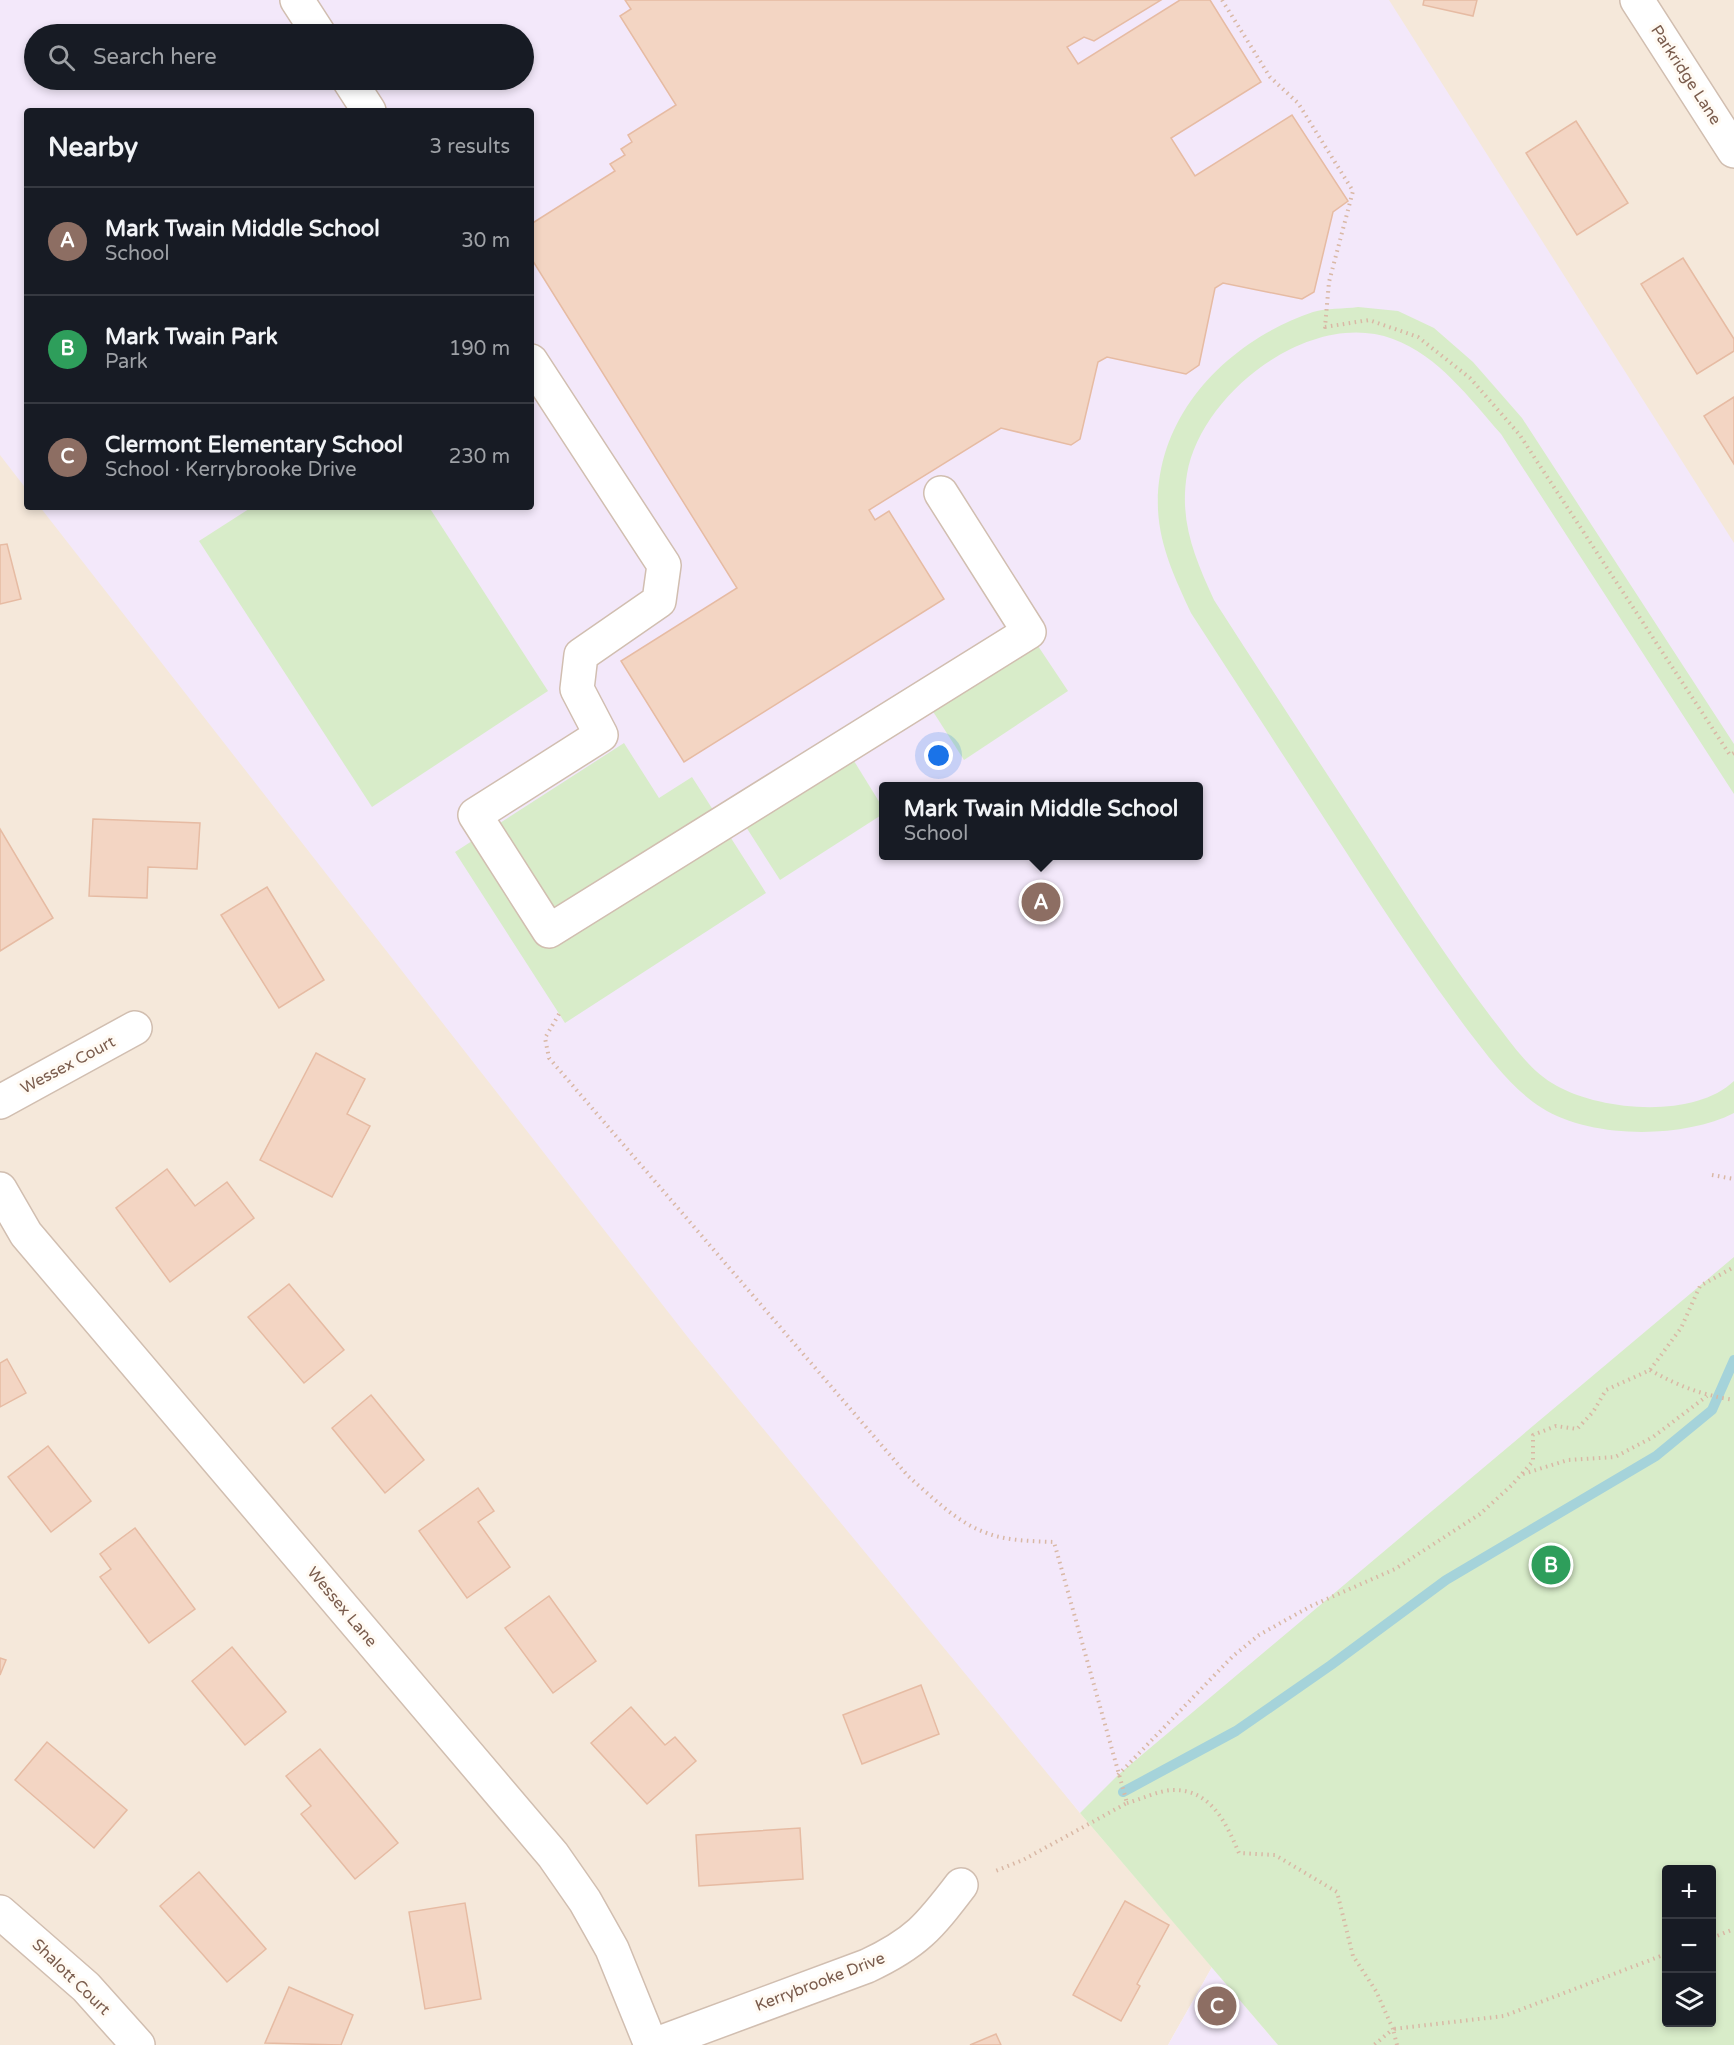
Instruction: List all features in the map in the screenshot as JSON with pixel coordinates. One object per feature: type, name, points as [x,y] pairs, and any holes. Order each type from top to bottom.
[{"type":"street","points":[[297,0],[313,24]]},
{"type":"street","name":"Parkridge Lane","points":[[1637,0],[1734,151]]},
{"type":"street","points":[[355,90],[367,108]]},
{"type":"street","points":[[534,366],[664,566],[659,601],[581,655],[577,689],[601,735],[475,815],[549,931],[1029,632],[941,493]]},
{"type":"street","name":"Wessex Court","points":[[0,1102],[135,1028]]},
{"type":"street","name":"Wessex Lane","points":[[0,1189],[26,1234],[553,1855],[585,1901],[612,1949],[652,2045]]},
{"type":"street","name":"Kerrybrooke Drive","points":[[652,2045],[867,1966],[898,1952],[929,1928],[962,1885]]},
{"type":"street","name":"Shalott Court","points":[[0,1912],[86,1987],[138,2045]]},
{"type":"path","points":[[1222,0],[1270,76],[1298,103],[1353,192],[1329,282],[1324,327],[1369,320],[1418,337],[1470,378],[1519,434],[1730,755],[1734,753]]},
{"type":"path","points":[[559,1014],[545,1038],[549,1058],[908,1476],[946,1510],[984,1532],[1017,1540],[1054,1542],[1127,1803]]},
{"type":"path","points":[[1712,1175],[1734,1179]]},
{"type":"path","points":[[1119,1775],[1233,1656],[1259,1635],[1311,1606],[1395,1569],[1480,1514],[1533,1461],[1533,1436],[1556,1426],[1577,1429],[1593,1412],[1606,1390],[1650,1370],[1681,1328],[1700,1286],[1734,1267]]},
{"type":"path","points":[[1650,1370],[1678,1386],[1707,1396],[1734,1400]]},
{"type":"path","points":[[1522,1474],[1568,1460],[1615,1457],[1653,1437],[1707,1396]]},
{"type":"path","points":[[962,1885],[1023,1860],[1127,1803],[1173,1790],[1205,1798],[1225,1821],[1239,1852],[1275,1855],[1337,1892],[1353,1956],[1376,1991],[1393,2029],[1396,2045]]},
{"type":"path","points":[[1716,1936],[1734,1929]]},
{"type":"path","points":[[1374,2045],[1393,2029],[1504,2016],[1662,1956]]},
{"type":"shaded area","points":[[0,0],[1389,0],[1734,543],[1734,1260],[1080,1813],[690,1340],[42,510],[534,510],[534,108],[24,108],[24,486],[0,455]]},
{"type":"shaded area","points":[[1386,0],[1734,0],[1734,546]]},
{"type":"shaded area","points":[[0,449],[24,479],[24,510],[48,510],[1080,1813],[1212,1967],[1168,2045],[0,2045]]},
{"type":"shaded area","points":[[1212,1967],[1278,2045],[1168,2045]]},
{"type":"green space","points":[[1358,307],[1398,311],[1434,328],[1473,362],[1522,418],[1734,744],[1734,794],[1501,434],[1439,367],[1410,346],[1393,339],[1361,333],[1328,336],[1295,347],[1264,364],[1237,388],[1214,414],[1197,444],[1187,474],[1185,508],[1190,539],[1214,600],[1432,934],[1491,1017],[1529,1064],[1547,1080],[1576,1095],[1622,1105],[1672,1106],[1696,1101],[1717,1093],[1734,1081],[1734,1113],[1713,1122],[1689,1128],[1637,1132],[1611,1130],[1586,1126],[1562,1118],[1542,1108],[1521,1092],[1486,1053],[1421,965],[1191,613],[1165,551],[1158,510],[1160,475],[1169,443],[1183,413],[1202,386],[1226,362],[1252,342],[1282,325],[1313,312]]},
{"type":"green space","points":[[247,510],[431,510],[548,691],[372,807],[199,541]]},
{"type":"green space","points":[[1028,631],[1068,691],[964,760],[925,699]]},
{"type":"green space","points":[[624,743],[659,798],[692,777],[766,893],[565,1023],[455,852]]},
{"type":"green space","points":[[846,748],[879,802],[879,817],[780,880],[739,816]]},
{"type":"green space","points":[[1734,1257],[1734,2045],[1278,2045],[1080,1813],[1118,1775]]},
{"type":"building","points":[[625,0],[1161,0],[1094,41],[1084,37],[1067,47],[1078,64],[1180,0],[1210,0],[1261,82],[1171,138],[1195,176],[1292,115],[1348,201],[1333,212],[1314,292],[1302,299],[1223,283],[1215,288],[1199,365],[1186,374],[1107,357],[1098,362],[1080,439],[1071,445],[1001,428],[869,510],[875,520],[889,511],[944,599],[684,762],[621,661],[737,588],[534,263],[534,222],[615,171],[610,164],[625,155],[621,149],[632,142],[628,135],[676,105],[620,16],[631,9]]},
{"type":"building","points":[[1424,0],[1477,0],[1473,16],[1423,5]]},
{"type":"building","points":[[1576,121],[1628,203],[1577,235],[1526,153]]},
{"type":"building","points":[[1683,258],[1734,339],[1734,351],[1697,374],[1641,284]]},
{"type":"building","points":[[1734,397],[1734,464],[1704,416]]},
{"type":"building","points":[[7,544],[21,599],[0,604],[0,545]]},
{"type":"building","points":[[93,819],[200,823],[197,869],[148,867],[147,898],[89,896]]},
{"type":"building","points":[[0,829],[53,918],[0,951]]},
{"type":"building","points":[[267,887],[324,980],[279,1008],[221,915]]},
{"type":"building","points":[[316,1053],[365,1079],[347,1114],[370,1126],[332,1197],[260,1160]]},
{"type":"building","points":[[167,1169],[195,1206],[227,1182],[254,1218],[170,1282],[116,1208]]},
{"type":"building","points":[[289,1284],[344,1350],[304,1383],[248,1317]]},
{"type":"building","points":[[7,1359],[26,1393],[0,1407],[0,1363]]},
{"type":"building","points":[[371,1395],[424,1460],[385,1493],[332,1428]]},
{"type":"building","points":[[48,1446],[91,1501],[51,1532],[8,1477]]},
{"type":"building","points":[[478,1488],[494,1511],[478,1522],[510,1567],[467,1598],[419,1531]]},
{"type":"building","points":[[135,1528],[195,1609],[149,1643],[100,1577],[111,1569],[100,1554]]},
{"type":"building","points":[[549,1596],[596,1661],[553,1693],[505,1628]]},
{"type":"building","points":[[232,1647],[286,1712],[245,1745],[192,1681]]},
{"type":"building","points":[[0,1658],[6,1660],[0,1675]]},
{"type":"building","points":[[921,1685],[939,1734],[862,1764],[843,1715]]},
{"type":"building","points":[[631,1707],[665,1745],[675,1737],[696,1761],[647,1804],[591,1743]]},
{"type":"building","points":[[47,1742],[127,1810],[94,1848],[15,1780]]},
{"type":"building","points":[[320,1749],[398,1843],[355,1879],[301,1814],[311,1806],[286,1776]]},
{"type":"building","points":[[800,1828],[803,1879],[699,1886],[696,1835]]},
{"type":"building","points":[[199,1872],[266,1949],[227,1982],[160,1906]]},
{"type":"building","points":[[1125,1901],[1169,1925],[1137,1984],[1140,1986],[1121,2021],[1073,1995]]},
{"type":"building","points":[[465,1903],[481,1999],[425,2009],[409,1912]]},
{"type":"building","points":[[289,1987],[353,2015],[341,2045],[265,2043]]},
{"type":"building","points":[[996,2034],[1001,2045],[970,2045]]},
{"type":"waterway","points":[[1123,1792],[1236,1731],[1331,1665],[1446,1580],[1656,1456],[1712,1410],[1734,1360]]},
{"type":"place","name":"Mark Twain Middle School","points":[[1041,902]]},
{"type":"place","name":"Mark Twain Park","points":[[1551,1565]]},
{"type":"place","name":"Clermont Elementary School","points":[[1217,2006]]}]
